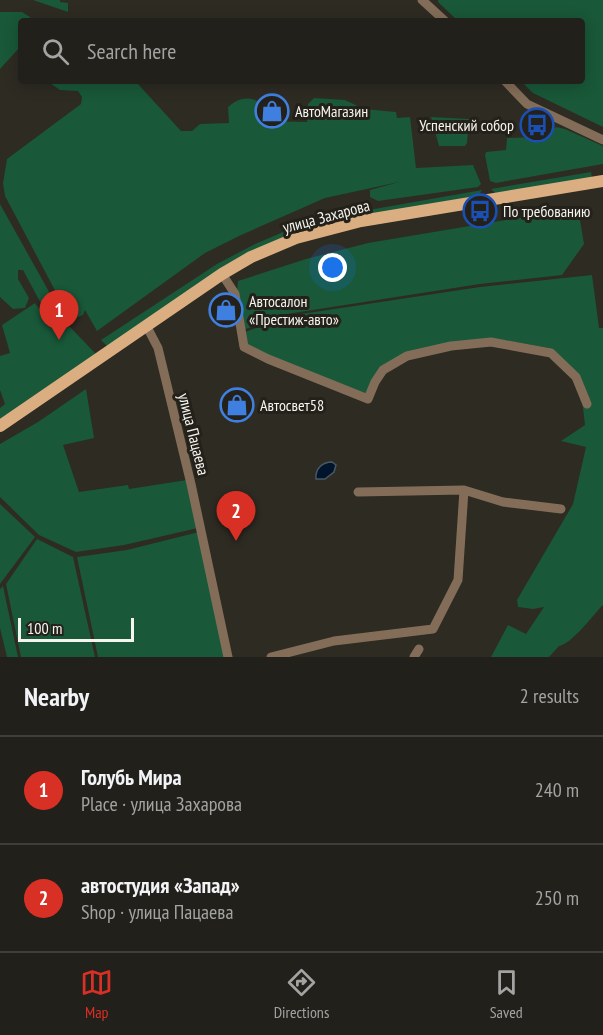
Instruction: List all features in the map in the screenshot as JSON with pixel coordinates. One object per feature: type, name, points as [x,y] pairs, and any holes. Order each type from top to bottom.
[{"type":"main road","name":"улица Захарова","points":[[0,426],[222,274],[251,257],[296,238],[361,221],[603,181]]},
{"type":"street","points":[[426,1],[442,18]]},
{"type":"street","points":[[508,84],[527,104],[603,140]]},
{"type":"street","points":[[222,274],[235,294],[244,347],[368,399],[383,370],[407,356],[474,343],[503,344],[551,353],[576,377],[587,404]]},
{"type":"street","name":"улица Пацаева","points":[[146,325],[158,348],[191,484],[228,657]]},
{"type":"street","points":[[358,492],[464,490],[533,507],[561,509]]},
{"type":"street","points":[[270,657],[334,641],[433,629],[458,580],[464,490]]},
{"type":"green space","points":[[33,0],[60,0],[60,2],[68,3],[68,12]]},
{"type":"green space","points":[[438,0],[603,0],[603,127],[533,93],[524,84],[585,84],[585,18],[455,18]]},
{"type":"green space","points":[[0,12],[22,12],[30,17],[18,18],[18,49],[0,69]]},
{"type":"green space","points":[[51,84],[138,84],[181,131],[192,131],[200,124],[229,123],[228,107],[244,99],[262,103],[262,121],[307,122],[308,104],[314,98],[345,100],[364,109],[396,112],[397,118],[410,117],[416,168],[473,165],[481,184],[478,187],[378,201],[370,197],[370,190],[399,182],[325,198],[205,253],[97,331],[85,310],[83,315],[78,317],[67,313],[5,196],[3,183],[7,159],[81,104],[82,97],[78,91],[60,90]]},
{"type":"green space","points":[[431,117],[469,119],[465,146],[439,146]]},
{"type":"green space","points":[[556,127],[603,146],[603,164],[496,183],[490,181],[486,152],[506,150],[507,138],[537,137]]},
{"type":"green space","points":[[591,172],[592,178],[495,193],[491,189]]},
{"type":"green space","points":[[482,190],[479,195],[297,233],[107,346],[101,340],[217,264],[295,227],[363,211]]},
{"type":"green space","points":[[0,204],[62,315],[64,322],[62,326],[57,327],[52,324],[23,270],[18,270],[18,279],[29,298],[25,308],[13,309],[0,297]]},
{"type":"green space","points":[[578,208],[584,244],[562,275],[480,284],[287,314],[243,330],[237,292],[238,281],[306,259],[368,243]]},
{"type":"green space","points":[[592,275],[599,328],[603,328],[603,605],[576,635],[559,646],[549,657],[491,657],[508,625],[526,634],[544,607],[533,609],[518,607],[517,600],[573,504],[586,447],[561,441],[585,425],[579,374],[549,348],[503,340],[405,353],[367,394],[268,356],[246,344],[245,332],[288,316],[480,287]]},
{"type":"green space","points":[[35,303],[53,328],[70,327],[96,354],[0,421],[0,408],[5,404],[0,390],[0,356],[10,353],[2,325]]},
{"type":"green space","points":[[86,389],[94,438],[63,445],[79,492],[128,485],[129,489],[187,480],[198,528],[124,545],[76,552],[39,535],[0,497],[0,444],[38,422]]},
{"type":"green space","points":[[0,504],[35,537],[0,584]]},
{"type":"green space","points":[[199,532],[226,657],[98,657],[77,557],[127,550]]},
{"type":"green space","points":[[37,539],[73,557],[95,657],[21,657],[6,584]]},
{"type":"green space","points":[[3,586],[18,657],[7,657],[0,628],[0,589]]},
{"type":"water","points":[[332,462],[336,465],[334,472],[325,479],[316,479],[320,467]]},
{"type":"place","name":"АвтоМагазин","points":[[272,111]]},
{"type":"place","name":"Успенский собор","points":[[537,125]]},
{"type":"place","name":"По требованию","points":[[480,211]]},
{"type":"place","name":"Автосалон «Престиж-авто»","points":[[226,310]]},
{"type":"place","name":"Голубь Мира","points":[[59,340]]},
{"type":"place","name":"Автосвет58","points":[[237,405]]},
{"type":"place","name":"автостудия «Запад»","points":[[236,541]]}]
